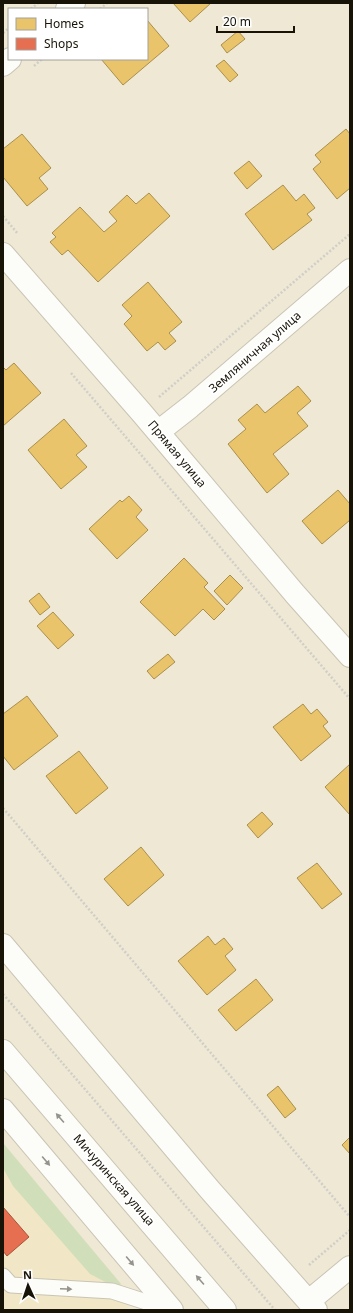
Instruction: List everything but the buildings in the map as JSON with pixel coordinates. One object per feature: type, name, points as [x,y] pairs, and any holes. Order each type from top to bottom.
[{"type":"street","name":"Прямая улица","points":[[3,254],[141,412],[295,594],[350,656]]},
{"type":"street","name":"Земляничная улица","points":[[158,432],[190,407],[350,270]]},
{"type":"street","points":[[3,945],[210,1190],[313,1306],[350,1267]]},
{"type":"street","name":"Мичуринская улица","points":[[3,1051],[225,1310]]},
{"type":"street","points":[[3,1110],[172,1310]]},
{"type":"lane","points":[[3,1276],[11,1286],[112,1291],[172,1310]]},
{"type":"path","points":[[120,430],[350,234]]},
{"type":"path","points":[[69,370],[350,699]]},
{"type":"path","points":[[3,808],[350,1217]]},
{"type":"path","points":[[3,994],[275,1310]]},
{"type":"path","points":[[290,1281],[350,1230]]},
{"type":"shaded area","points":[[3,1143],[135,1301],[124,1310],[3,1310]]},
{"type":"green space","points":[[3,1143],[121,1284],[117,1288],[90,1274],[13,1186],[3,1168]]}]
